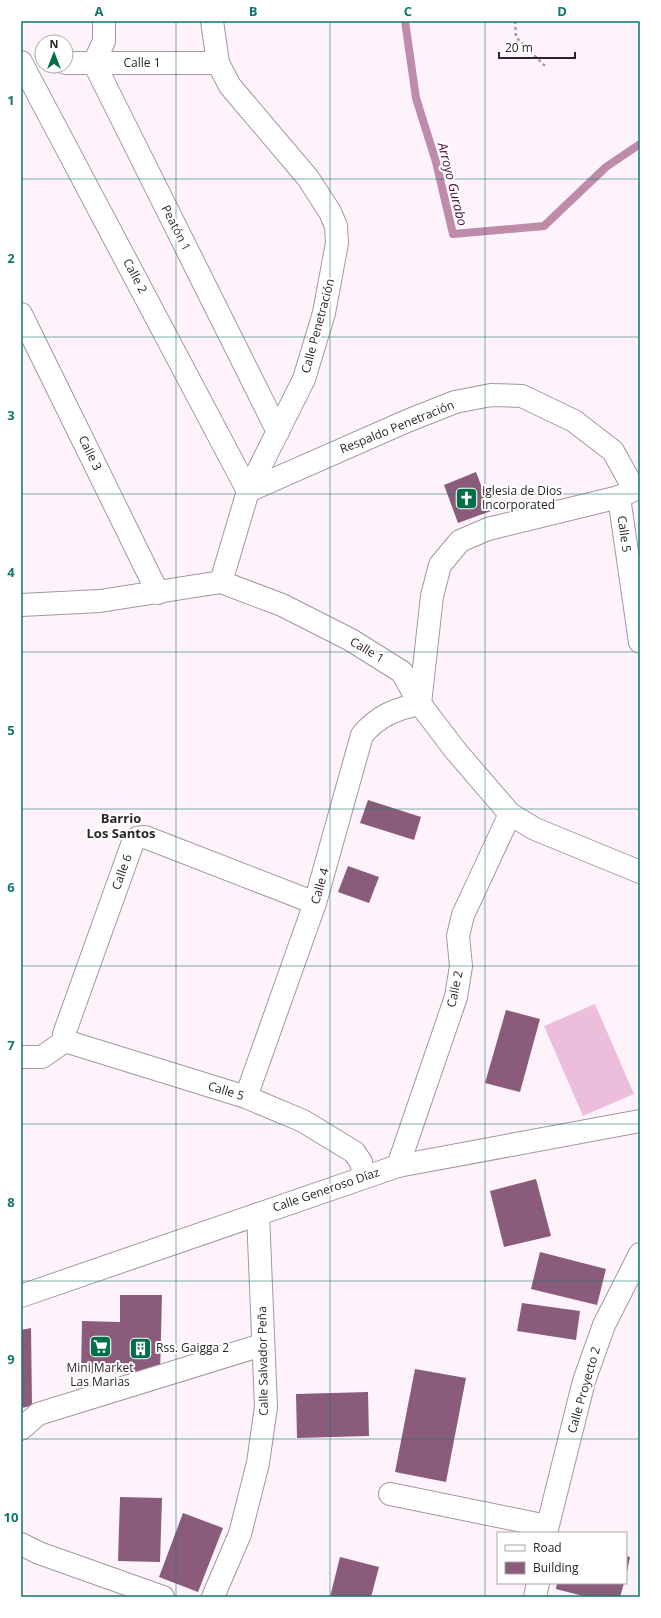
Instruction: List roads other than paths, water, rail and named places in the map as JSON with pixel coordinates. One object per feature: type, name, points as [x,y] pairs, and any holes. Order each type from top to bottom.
[{"type":"street","points":[[94,63],[104,41],[104,21]]},
{"type":"street","name":"Calle Penetración","points":[[212,21],[218,63],[230,86],[308,178],[330,212],[336,226],[337,243],[324,313],[304,379],[248,491],[221,582]]},
{"type":"street","name":"Calle 2","points":[[26,63],[248,491]]},
{"type":"street","name":"Calle 1","points":[[74,63],[218,63]]},
{"type":"street","name":"Peatón 1","points":[[94,63],[278,432]]},
{"type":"street","name":"Calle 3","points":[[21,314],[158,593]]},
{"type":"street","name":"Respaldo Penetración","points":[[248,491],[407,421],[455,402],[491,395],[522,396],[574,421],[613,451],[631,491]]},
{"type":"street","points":[[420,704],[432,596],[440,565],[460,541],[488,529],[631,491]]},
{"type":"street","name":"Calle 5","points":[[631,491],[640,642]]},
{"type":"street","points":[[21,605],[100,601],[221,582]]},
{"type":"street","name":"Calle 1","points":[[221,582],[282,605],[351,640],[402,672],[420,704],[455,750],[510,814],[535,829],[640,872]]},
{"type":"street","name":"Calle 4","points":[[246,1097],[315,903],[362,735],[373,723],[390,713],[404,707],[420,704]]},
{"type":"street","name":"Calle 2","points":[[398,1166],[456,997],[461,966],[458,936],[463,914],[510,814]]},
{"type":"street","name":"Calle 6","points":[[65,1041],[64,1034],[133,842],[137,838],[145,837],[315,903]]},
{"type":"street","points":[[21,1057],[42,1058],[65,1041]]},
{"type":"street","name":"Calle 5","points":[[65,1041],[246,1097],[303,1121],[354,1152],[361,1162],[364,1176]]},
{"type":"street","name":"Calle Generoso Díaz","points":[[21,1296],[364,1176],[398,1166],[640,1121]]},
{"type":"street","name":"Calle Salvador Peña","points":[[213,1597],[240,1534],[258,1463],[266,1407],[262,1345],[262,1291],[258,1214]]},
{"type":"street","name":"Calle Proyecto 2","points":[[547,1530],[584,1381],[604,1325],[640,1254]]},
{"type":"street","points":[[21,1429],[38,1414],[262,1345]]},
{"type":"street","points":[[390,1494],[547,1530]]},
{"type":"street","points":[[21,1544],[39,1553],[163,1597]]},
{"type":"street","points":[[535,1597],[538,1584]]},
{"type":"waterway","name":"Arroyo Gurabo","points":[[405,21],[416,98],[436,162],[453,234],[544,226],[606,167],[640,144]]},
{"type":"place","name":"Iglesia de Dios Incorporated","points":[[467,498]]},
{"type":"place","name":"Mini Market Las Marias","points":[[100,1347]]},
{"type":"place","name":"Rss. Gaigga 2","points":[[140,1348]]},
{"type":"district","name":"Barrio Los Santos","points":[[121,826]]}]
